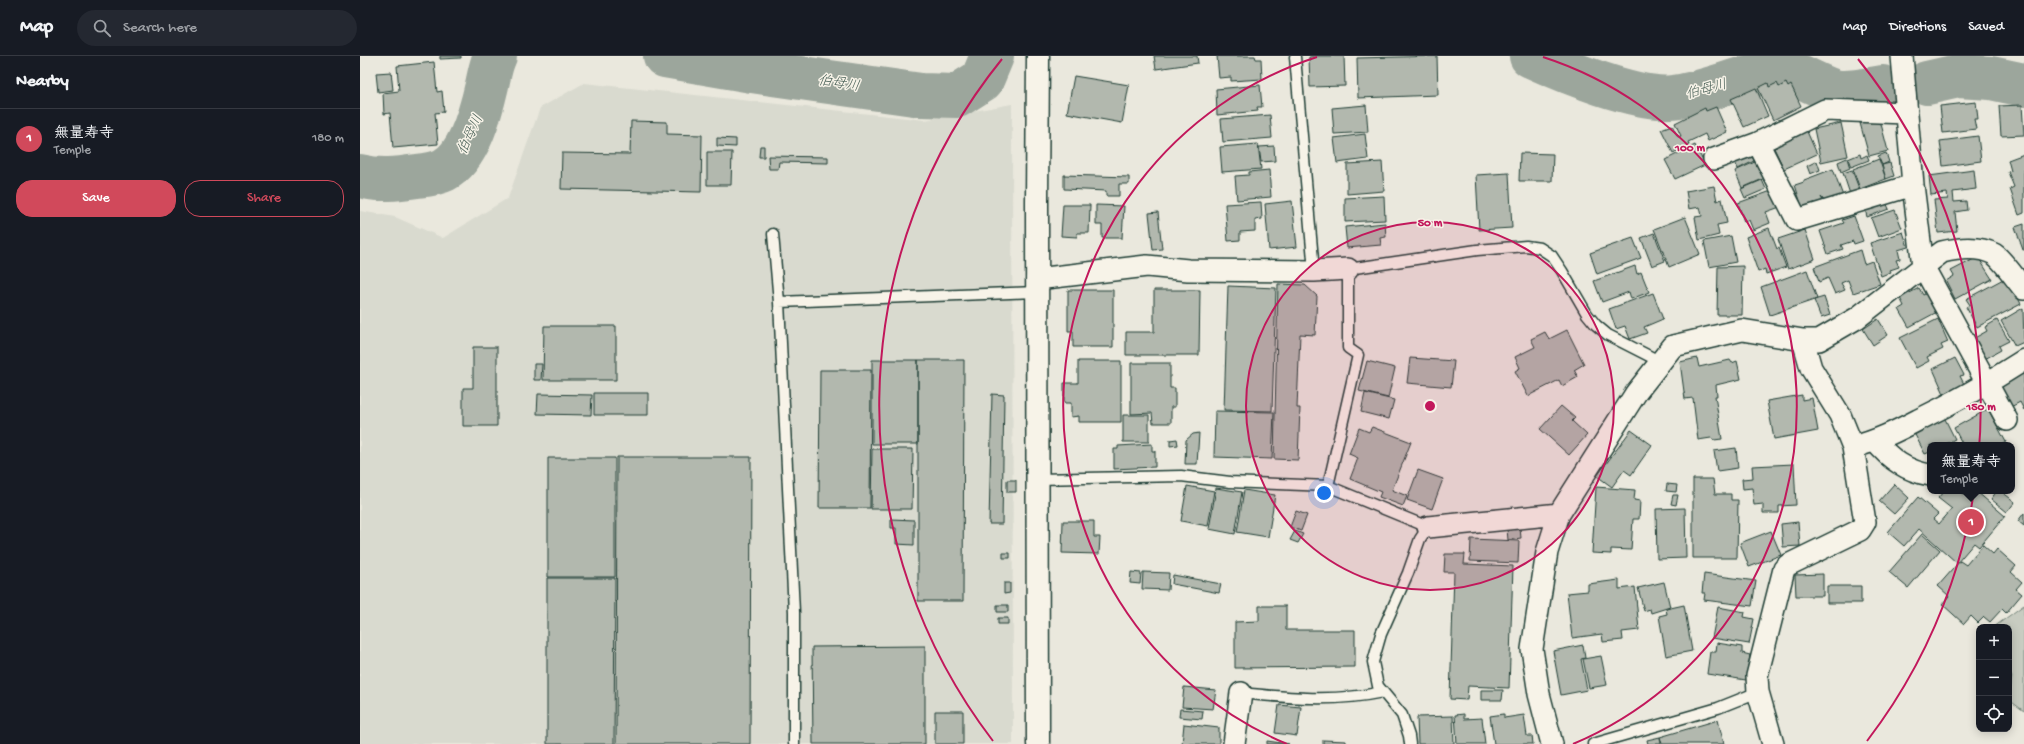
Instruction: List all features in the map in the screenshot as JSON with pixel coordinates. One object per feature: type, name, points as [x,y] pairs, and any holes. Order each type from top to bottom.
[{"type":"street","points":[[1038,56],[1038,744]]},
{"type":"street","points":[[1902,56],[1913,185],[1923,266],[2007,420]]},
{"type":"street","points":[[1714,159],[1758,142],[1825,110],[1906,113]]},
{"type":"street","points":[[1758,142],[1798,220],[1913,185]]},
{"type":"street","points":[[1552,744],[1539,694],[1532,649],[1547,552],[1559,514],[1636,393],[1673,346],[1742,330],[1803,340],[1819,340],[1857,318],[1942,252],[1954,249],[1978,249],[1995,255],[2024,290]]},
{"type":"street","points":[[1037,286],[1148,266],[1188,270],[1314,271],[1348,269]]},
{"type":"street","points":[[1773,744],[1758,692],[1757,676],[1784,569],[1860,530],[1865,522],[1853,447],[1840,415],[1811,368],[1803,340]]},
{"type":"street","points":[[1853,447],[1875,442],[1986,384],[2024,360]]},
{"type":"street","points":[[1875,442],[1898,464],[1920,474],[1927,475]]},
{"type":"street","points":[[1428,527],[1559,514]]},
{"type":"street","points":[[1234,744],[1240,693]]},
{"type":"lane","points":[[1295,57],[1314,271]]},
{"type":"lane","points":[[773,234],[780,302],[794,612],[794,744]]},
{"type":"lane","points":[[1328,486],[1358,355],[1348,348],[1348,269],[1477,250],[1526,246],[1540,248],[1552,256],[1587,314],[1596,325],[1608,335],[1661,362]]},
{"type":"lane","points":[[780,302],[1037,286]]},
{"type":"lane","points":[[1037,479],[1181,476],[1230,482],[1328,486],[1428,527],[1420,539],[1381,634],[1373,662],[1378,686],[1402,715],[1410,736],[1410,744]]},
{"type":"lane","points":[[1240,693],[1288,698],[1359,697],[1383,692]]},
{"type":"lane","points":[[1594,744],[1718,708],[1758,692]]},
{"type":"shaded area","points":[[584,83],[925,120],[1012,104],[1013,744],[360,744],[360,211],[395,217],[443,238],[508,198],[540,108]]},
{"type":"shaded area","points":[[2024,605],[2024,711],[2012,702],[2012,624],[1998,624]]},
{"type":"building","points":[[440,56],[461,56],[461,58],[440,59]]},
{"type":"building","points":[[1154,56],[1197,56],[1198,63],[1156,69]]},
{"type":"building","points":[[1217,56],[1255,56],[1256,59],[1261,59],[1262,79],[1231,81],[1231,77],[1219,78]]},
{"type":"building","points":[[1344,56],[1345,86],[1310,87],[1309,57]]},
{"type":"building","points":[[1437,56],[1438,95],[1358,98],[1357,58]]},
{"type":"building","points":[[434,62],[437,92],[442,91],[444,112],[435,113],[438,144],[393,148],[390,113],[384,114],[383,93],[399,91],[397,66]]},
{"type":"building","points":[[391,72],[393,90],[378,92],[376,73]]},
{"type":"building","points":[[1074,76],[1129,85],[1122,123],[1067,113]]},
{"type":"building","points":[[1768,83],[1769,87],[1777,83],[1779,87],[1786,83],[1788,87],[1791,85],[1801,106],[1773,120],[1758,88]]},
{"type":"building","points":[[1260,85],[1262,107],[1257,107],[1258,111],[1217,115],[1216,89]]},
{"type":"building","points":[[1756,88],[1768,116],[1744,127],[1731,99]]},
{"type":"building","points":[[1976,102],[1978,119],[1974,119],[1976,129],[1943,133],[1940,106]]},
{"type":"building","points":[[1366,105],[1368,132],[1334,134],[1332,108]]},
{"type":"building","points":[[2022,105],[2024,135],[2001,136],[1999,106]]},
{"type":"building","points":[[1716,107],[1727,132],[1708,141],[1705,134],[1688,142],[1689,145],[1673,153],[1661,129],[1672,125],[1678,137],[1681,136],[1675,123],[1705,108],[1706,111]]},
{"type":"building","points":[[1270,115],[1272,138],[1223,142],[1221,119]]},
{"type":"building","points":[[1869,120],[1870,123],[1880,120],[1888,151],[1869,156],[1860,123]]},
{"type":"building","points":[[631,121],[667,122],[667,134],[702,135],[701,192],[561,189],[562,153],[630,154]]},
{"type":"building","points":[[1841,123],[1848,156],[1821,162],[1814,129]]},
{"type":"building","points":[[1805,127],[1817,154],[1784,169],[1774,148],[1777,147],[1774,141]]},
{"type":"building","points":[[1365,134],[1368,159],[1337,163],[1334,138]]},
{"type":"building","points":[[1978,136],[1981,161],[1943,166],[1940,141]]},
{"type":"building","points":[[717,138],[736,139],[736,147],[717,146]]},
{"type":"building","points":[[1258,144],[1261,169],[1222,172],[1220,147]]},
{"type":"building","points":[[1695,145],[1705,165],[1675,179],[1665,160]]},
{"type":"building","points":[[760,146],[764,146],[764,157],[759,157]]},
{"type":"building","points":[[1274,146],[1275,161],[1261,162],[1259,147]]},
{"type":"building","points":[[707,152],[732,152],[731,185],[707,185]]},
{"type":"building","points":[[1520,153],[1553,154],[1552,181],[1519,181]]},
{"type":"building","points":[[1751,153],[1754,161],[1738,169],[1734,160]]},
{"type":"building","points":[[1886,153],[1889,162],[1882,165],[1878,156]]},
{"type":"building","points":[[1860,154],[1861,158],[1867,155],[1869,160],[1851,167],[1848,159]]},
{"type":"building","points":[[2024,154],[2024,213],[2019,215],[2010,189],[2014,187],[2008,172],[2011,171],[2008,160]]},
{"type":"building","points":[[768,156],[828,157],[828,163],[779,162],[778,169],[769,169]]},
{"type":"building","points":[[1847,158],[1850,168],[1841,172],[1838,162]]},
{"type":"building","points":[[1879,159],[1886,179],[1860,189],[1853,169]]},
{"type":"building","points":[[1757,161],[1765,178],[1742,188],[1735,171]]},
{"type":"building","points":[[1817,161],[1820,170],[1810,174],[1807,166]]},
{"type":"building","points":[[1382,162],[1384,191],[1347,194],[1347,164]]},
{"type":"building","points":[[1890,163],[1894,176],[1886,179],[1882,165]]},
{"type":"building","points":[[1833,169],[1843,196],[1826,203],[1821,197],[1823,201],[1802,207],[1795,185]]},
{"type":"building","points":[[1269,170],[1271,197],[1237,200],[1235,176],[1249,175],[1249,172]]},
{"type":"building","points":[[1852,170],[1860,191],[1850,194],[1843,173]]},
{"type":"building","points":[[1974,170],[1976,189],[1953,192],[1954,202],[1966,201],[1967,210],[1955,212],[1957,231],[1938,233],[1934,200],[1948,199],[1947,193],[1931,195],[1929,176]]},
{"type":"building","points":[[1509,173],[1512,228],[1479,230],[1476,175]]},
{"type":"building","points":[[1064,175],[1129,177],[1129,184],[1119,184],[1119,196],[1106,196],[1106,191],[1064,189]]},
{"type":"building","points":[[1762,180],[1766,189],[1745,198],[1741,189]]},
{"type":"building","points":[[1714,186],[1717,201],[1722,199],[1727,223],[1717,225],[1719,235],[1699,240],[1695,217],[1702,216],[1700,207],[1689,209],[1686,191]]},
{"type":"building","points":[[1774,190],[1780,207],[1766,212],[1770,223],[1753,230],[1749,220],[1744,222],[1738,203]]},
{"type":"building","points":[[1384,196],[1385,220],[1345,222],[1345,198]]},
{"type":"building","points":[[1292,201],[1297,247],[1269,250],[1265,204]]},
{"type":"building","points":[[1261,202],[1262,219],[1255,220],[1255,231],[1240,232],[1240,240],[1228,241],[1225,204]]},
{"type":"building","points":[[1886,202],[1889,209],[1867,217],[1865,209]]},
{"type":"building","points":[[1063,205],[1090,205],[1089,233],[1077,233],[1077,237],[1061,236]]},
{"type":"building","points":[[1096,205],[1124,206],[1122,238],[1102,238],[1102,225],[1096,225]]},
{"type":"building","points":[[1895,210],[1902,228],[1878,237],[1871,218]]},
{"type":"building","points":[[1158,212],[1162,249],[1153,250],[1149,213]]},
{"type":"building","points":[[1854,216],[1863,241],[1854,244],[1853,241],[1841,245],[1843,249],[1828,254],[1820,231],[1844,223],[1842,220]]},
{"type":"building","points":[[1685,217],[1700,254],[1669,267],[1654,229]]},
{"type":"building","points":[[1385,223],[1386,237],[1380,238],[1381,245],[1347,248],[1345,227]]},
{"type":"building","points":[[2024,224],[2024,250],[2023,250],[2015,227]]},
{"type":"building","points":[[1769,228],[1786,267],[1766,274],[1765,269],[1758,272],[1746,237]]},
{"type":"building","points":[[1805,230],[1815,259],[1788,269],[1778,239]]},
{"type":"building","points":[[1903,232],[1908,247],[1898,250],[1900,259],[1896,260],[1899,267],[1890,270],[1891,272],[1881,276],[1870,243]]},
{"type":"building","points":[[1654,233],[1665,261],[1652,266],[1641,238]]},
{"type":"building","points":[[1731,236],[1736,262],[1709,267],[1704,241]]},
{"type":"building","points":[[1633,238],[1641,258],[1597,274],[1590,253]]},
{"type":"building","points":[[1860,250],[1864,264],[1872,261],[1880,284],[1853,293],[1848,280],[1841,283],[1845,290],[1835,294],[1828,278],[1819,282],[1814,267]]},
{"type":"building","points":[[1978,257],[1992,279],[1955,299],[1946,281],[1954,276],[1951,271]]},
{"type":"building","points":[[1635,266],[1637,274],[1641,272],[1649,292],[1631,299],[1629,292],[1602,302],[1594,281]]},
{"type":"building","points":[[1743,266],[1742,315],[1717,315],[1718,267]]},
{"type":"building","points":[[1807,270],[1817,299],[1770,315],[1761,287]]},
{"type":"building","points":[[2007,277],[2021,304],[1977,327],[1966,307],[1970,305],[1966,299]]},
{"type":"building","points":[[1278,284],[1305,285],[1317,296],[1315,335],[1300,334],[1297,408],[1300,408],[1298,460],[1274,459]]},
{"type":"building","points":[[1228,286],[1276,288],[1272,411],[1224,410]]},
{"type":"building","points":[[1919,288],[1923,295],[1927,293],[1937,312],[1909,327],[1899,309],[1904,306],[1900,298]]},
{"type":"building","points":[[1068,290],[1113,290],[1113,347],[1073,347],[1073,331],[1068,331]]},
{"type":"building","points":[[1154,290],[1200,290],[1199,355],[1126,355],[1126,332],[1154,332]]},
{"type":"building","points":[[1653,293],[1663,319],[1644,327],[1647,333],[1630,339],[1625,326],[1616,329],[1609,309]]},
{"type":"building","points":[[1824,297],[1830,315],[1821,318],[1814,300]]},
{"type":"building","points":[[2023,308],[2024,342],[2015,346],[2001,321]]},
{"type":"building","points":[[1878,319],[1888,335],[1873,345],[1863,329]]},
{"type":"building","points":[[1938,319],[1948,342],[1941,345],[1943,349],[1927,357],[1929,361],[1916,368],[1900,338]]},
{"type":"building","points":[[1997,320],[2009,341],[1999,346],[2001,350],[1983,360],[1971,340],[1987,331],[1985,327]]},
{"type":"building","points":[[544,326],[616,326],[616,380],[543,380]]},
{"type":"building","points":[[1567,330],[1584,364],[1574,370],[1578,377],[1562,386],[1559,380],[1528,396],[1515,371],[1520,368],[1515,357],[1535,347],[1531,339],[1545,332],[1549,339]]},
{"type":"building","points":[[473,347],[497,347],[497,426],[463,426],[463,388],[473,388]]},
{"type":"building","points":[[1410,358],[1454,361],[1451,387],[1407,383]]},
{"type":"building","points":[[1697,358],[1699,367],[1730,360],[1732,363],[1737,361],[1741,379],[1716,385],[1717,396],[1715,396],[1722,439],[1714,440],[1711,438],[1698,440],[1693,398],[1685,399],[1680,362]]},
{"type":"building","points":[[1955,358],[1964,375],[1960,376],[1965,386],[1945,396],[1933,369]]},
{"type":"building","points":[[872,360],[918,360],[918,444],[872,444]]},
{"type":"building","points":[[918,360],[964,360],[963,601],[918,601]]},
{"type":"building","points":[[1078,361],[1121,361],[1121,422],[1079,422],[1079,416],[1071,417],[1071,403],[1064,403],[1064,383],[1078,383]]},
{"type":"building","points":[[1367,361],[1395,368],[1388,398],[1359,391]]},
{"type":"building","points":[[1131,363],[1170,363],[1170,388],[1175,388],[1175,407],[1171,407],[1171,423],[1153,423],[1152,413],[1131,414]]},
{"type":"building","points":[[534,364],[542,364],[541,380],[534,380]]},
{"type":"building","points":[[820,370],[871,370],[870,508],[819,508]]},
{"type":"building","points":[[2024,373],[2024,410],[2020,402],[2009,408],[1998,388]]},
{"type":"building","points":[[594,393],[648,393],[648,415],[594,415]]},
{"type":"building","points":[[1365,393],[1394,400],[1389,419],[1361,412]]},
{"type":"building","points":[[538,394],[592,395],[591,415],[537,414]]},
{"type":"building","points":[[992,394],[1004,395],[1002,524],[989,524]]},
{"type":"building","points":[[1802,395],[1802,400],[1812,398],[1818,431],[1774,439],[1767,401]]},
{"type":"building","points":[[1561,406],[1575,418],[1572,421],[1587,435],[1569,455],[1540,429]]},
{"type":"building","points":[[1988,409],[2006,442],[1961,442],[1954,428]]},
{"type":"building","points":[[1215,411],[1274,412],[1272,459],[1214,457]]},
{"type":"building","points":[[1942,413],[1955,439],[1950,442],[1927,442],[1927,453],[1925,454],[1912,429]]},
{"type":"building","points":[[1123,415],[1149,415],[1149,442],[1123,442]]},
{"type":"building","points":[[1372,427],[1411,442],[1392,490],[1407,496],[1403,506],[1379,497],[1381,492],[1350,479],[1358,458],[1349,454],[1359,428],[1369,432]]},
{"type":"building","points":[[1631,430],[1652,445],[1631,475],[1624,470],[1612,487],[1597,476]]},
{"type":"building","points":[[1199,433],[1197,464],[1185,464],[1186,440],[1193,434]]},
{"type":"building","points":[[1177,439],[1178,445],[1170,446],[1170,440]]},
{"type":"building","points":[[1152,444],[1152,451],[1155,451],[1155,467],[1114,469],[1114,449],[1118,449],[1118,446]]},
{"type":"building","points":[[1736,448],[1738,468],[1717,471],[1714,451]]},
{"type":"building","points":[[872,449],[913,449],[912,509],[871,509]]},
{"type":"building","points":[[617,457],[751,457],[750,744],[616,744]]},
{"type":"building","points":[[548,458],[615,458],[615,577],[548,577]]},
{"type":"building","points":[[1794,464],[1796,505],[1779,506],[1779,513],[1763,513],[1763,504],[1754,505],[1752,488],[1743,489],[1742,479],[1753,478],[1752,466]]},
{"type":"building","points":[[1418,470],[1443,479],[1432,509],[1407,500]]},
{"type":"building","points":[[1693,479],[1713,479],[1715,494],[1731,494],[1731,500],[1738,500],[1737,558],[1693,558]]},
{"type":"building","points":[[1007,480],[1016,480],[1016,492],[1007,492]]},
{"type":"building","points":[[1667,484],[1677,485],[1676,492],[1666,491]]},
{"type":"building","points":[[1894,484],[1909,498],[1894,514],[1879,501]]},
{"type":"building","points":[[1187,486],[1214,491],[1208,526],[1181,521]]},
{"type":"building","points":[[1596,487],[1635,490],[1634,500],[1640,501],[1639,519],[1633,519],[1631,550],[1611,549],[1611,554],[1592,553]]},
{"type":"building","points":[[1216,488],[1242,492],[1235,534],[1209,529]]},
{"type":"building","points":[[1244,490],[1275,495],[1268,537],[1237,532]]},
{"type":"building","points":[[1941,494],[1979,494],[2005,516],[1979,547],[1974,543],[1957,563],[1919,529],[1904,546],[1888,532],[1918,497],[1938,514],[1933,519],[1939,524],[1952,509],[1938,498]]},
{"type":"building","points":[[1995,494],[2005,494],[2015,502],[2007,512],[1991,499]]},
{"type":"building","points":[[1673,495],[1678,495],[1676,505],[1671,504]]},
{"type":"building","points":[[1685,508],[1686,558],[1657,559],[1656,509]]},
{"type":"building","points":[[1296,511],[1307,515],[1301,531],[1290,527]]},
{"type":"building","points":[[2024,513],[2024,526],[2018,521]]},
{"type":"building","points":[[891,519],[914,520],[914,545],[896,544],[896,528],[891,528]]},
{"type":"building","points":[[1063,521],[1094,521],[1094,537],[1100,537],[1099,554],[1062,553]]},
{"type":"building","points":[[1798,522],[1800,546],[1783,547],[1781,524]]},
{"type":"building","points":[[1520,528],[1521,538],[1508,540],[1507,529]]},
{"type":"building","points":[[1295,531],[1303,534],[1298,543],[1290,540]]},
{"type":"building","points":[[1771,531],[1781,555],[1749,567],[1740,543]]},
{"type":"building","points":[[1922,534],[1940,550],[1908,588],[1889,572]]},
{"type":"building","points":[[1471,539],[1519,541],[1518,563],[1470,561]]},
{"type":"building","points":[[1983,545],[1993,554],[1997,549],[2016,566],[2011,572],[2022,582],[2016,589],[2022,594],[2006,613],[2002,609],[1990,622],[1984,617],[1978,623],[1971,616],[1964,624],[1942,604],[1949,596],[1938,586],[1960,561],[1966,565]]},
{"type":"building","points":[[1003,553],[1010,553],[1010,558],[1003,558]]},
{"type":"building","points":[[1445,554],[1465,554],[1464,564],[1513,566],[1509,688],[1468,686],[1467,700],[1450,699],[1454,572],[1444,572]]},
{"type":"building","points":[[1131,572],[1141,573],[1140,584],[1130,583]]},
{"type":"building","points":[[1143,572],[1169,573],[1168,590],[1142,589]]},
{"type":"building","points":[[1704,574],[1756,581],[1752,606],[1704,600],[1705,593],[1702,593]]},
{"type":"building","points":[[1823,574],[1823,596],[1796,596],[1795,575]]},
{"type":"building","points":[[1173,575],[1221,584],[1219,593],[1172,584]]},
{"type":"building","points":[[547,578],[615,578],[614,744],[547,744]]},
{"type":"building","points":[[1619,580],[1619,589],[1635,587],[1639,630],[1622,632],[1623,640],[1603,642],[1602,634],[1572,638],[1567,593],[1588,591],[1588,584]]},
{"type":"building","points":[[1664,582],[1670,607],[1651,613],[1650,609],[1644,611],[1638,588]]},
{"type":"building","points":[[1004,583],[1010,583],[1010,593],[1004,594]]},
{"type":"building","points":[[1827,586],[1861,586],[1861,603],[1827,603]]},
{"type":"building","points":[[997,605],[1008,605],[1008,612],[997,612]]},
{"type":"building","points":[[1684,605],[1692,651],[1666,656],[1659,616],[1667,614],[1666,609]]},
{"type":"building","points":[[1259,606],[1286,606],[1286,630],[1355,630],[1355,667],[1235,668],[1235,622],[1259,621]]},
{"type":"building","points":[[1718,607],[1745,612],[1744,617],[1754,619],[1749,644],[1712,638]]},
{"type":"building","points":[[998,618],[1008,618],[1008,624],[998,624]]},
{"type":"building","points":[[1717,643],[1742,647],[1742,653],[1750,655],[1746,680],[1707,674],[1710,652],[1716,652]]},
{"type":"building","points":[[1583,645],[1585,658],[1581,659],[1587,690],[1561,695],[1553,651]]},
{"type":"building","points":[[925,646],[925,744],[813,744],[812,647]]},
{"type":"building","points":[[1601,656],[1607,685],[1589,688],[1583,659]]},
{"type":"building","points":[[1184,687],[1216,690],[1213,709],[1182,707]]},
{"type":"building","points":[[1481,690],[1503,690],[1502,700],[1481,700]]},
{"type":"building","points":[[1279,705],[1301,707],[1297,736],[1275,733]]},
{"type":"building","points":[[1180,709],[1203,711],[1202,719],[1179,717]]},
{"type":"building","points":[[935,711],[963,711],[963,744],[935,744]]},
{"type":"building","points":[[1464,714],[1464,719],[1482,718],[1485,744],[1457,744],[1455,715]]},
{"type":"building","points":[[1504,714],[1504,718],[1524,715],[1527,736],[1532,736],[1533,744],[1494,744],[1490,716]]},
{"type":"building","points":[[1453,716],[1454,744],[1418,744],[1417,717]]},
{"type":"building","points":[[1718,720],[1724,744],[1662,744],[1660,737]]},
{"type":"building","points":[[1184,724],[1219,728],[1219,744],[1182,744]]},
{"type":"building","points":[[1660,737],[1661,744],[1648,744],[1647,740]]},
{"type":"building","points":[[1323,740],[1346,741],[1346,744],[1323,744]]},
{"type":"building","points":[[1267,741],[1289,744],[1267,744]]},
{"type":"waterway","name":"伯母川","points":[[360,176],[374,179],[402,178],[434,173],[444,170],[453,164],[467,144],[473,132],[495,56]]},
{"type":"waterway","name":"伯母川","points":[[665,56],[752,71],[921,95],[957,96],[982,80],[992,56]]},
{"type":"waterway","name":"伯母川","points":[[1531,56],[1601,84],[1621,90],[1657,97],[1686,95],[1756,75],[1784,71],[1839,92],[1851,92],[1883,87]]},
{"type":"waterway","name":"伯母川","points":[[1927,83],[1958,76],[1991,78],[2024,85]]},
{"type":"place","name":"無量寿寺","points":[[1971,522]]}]
